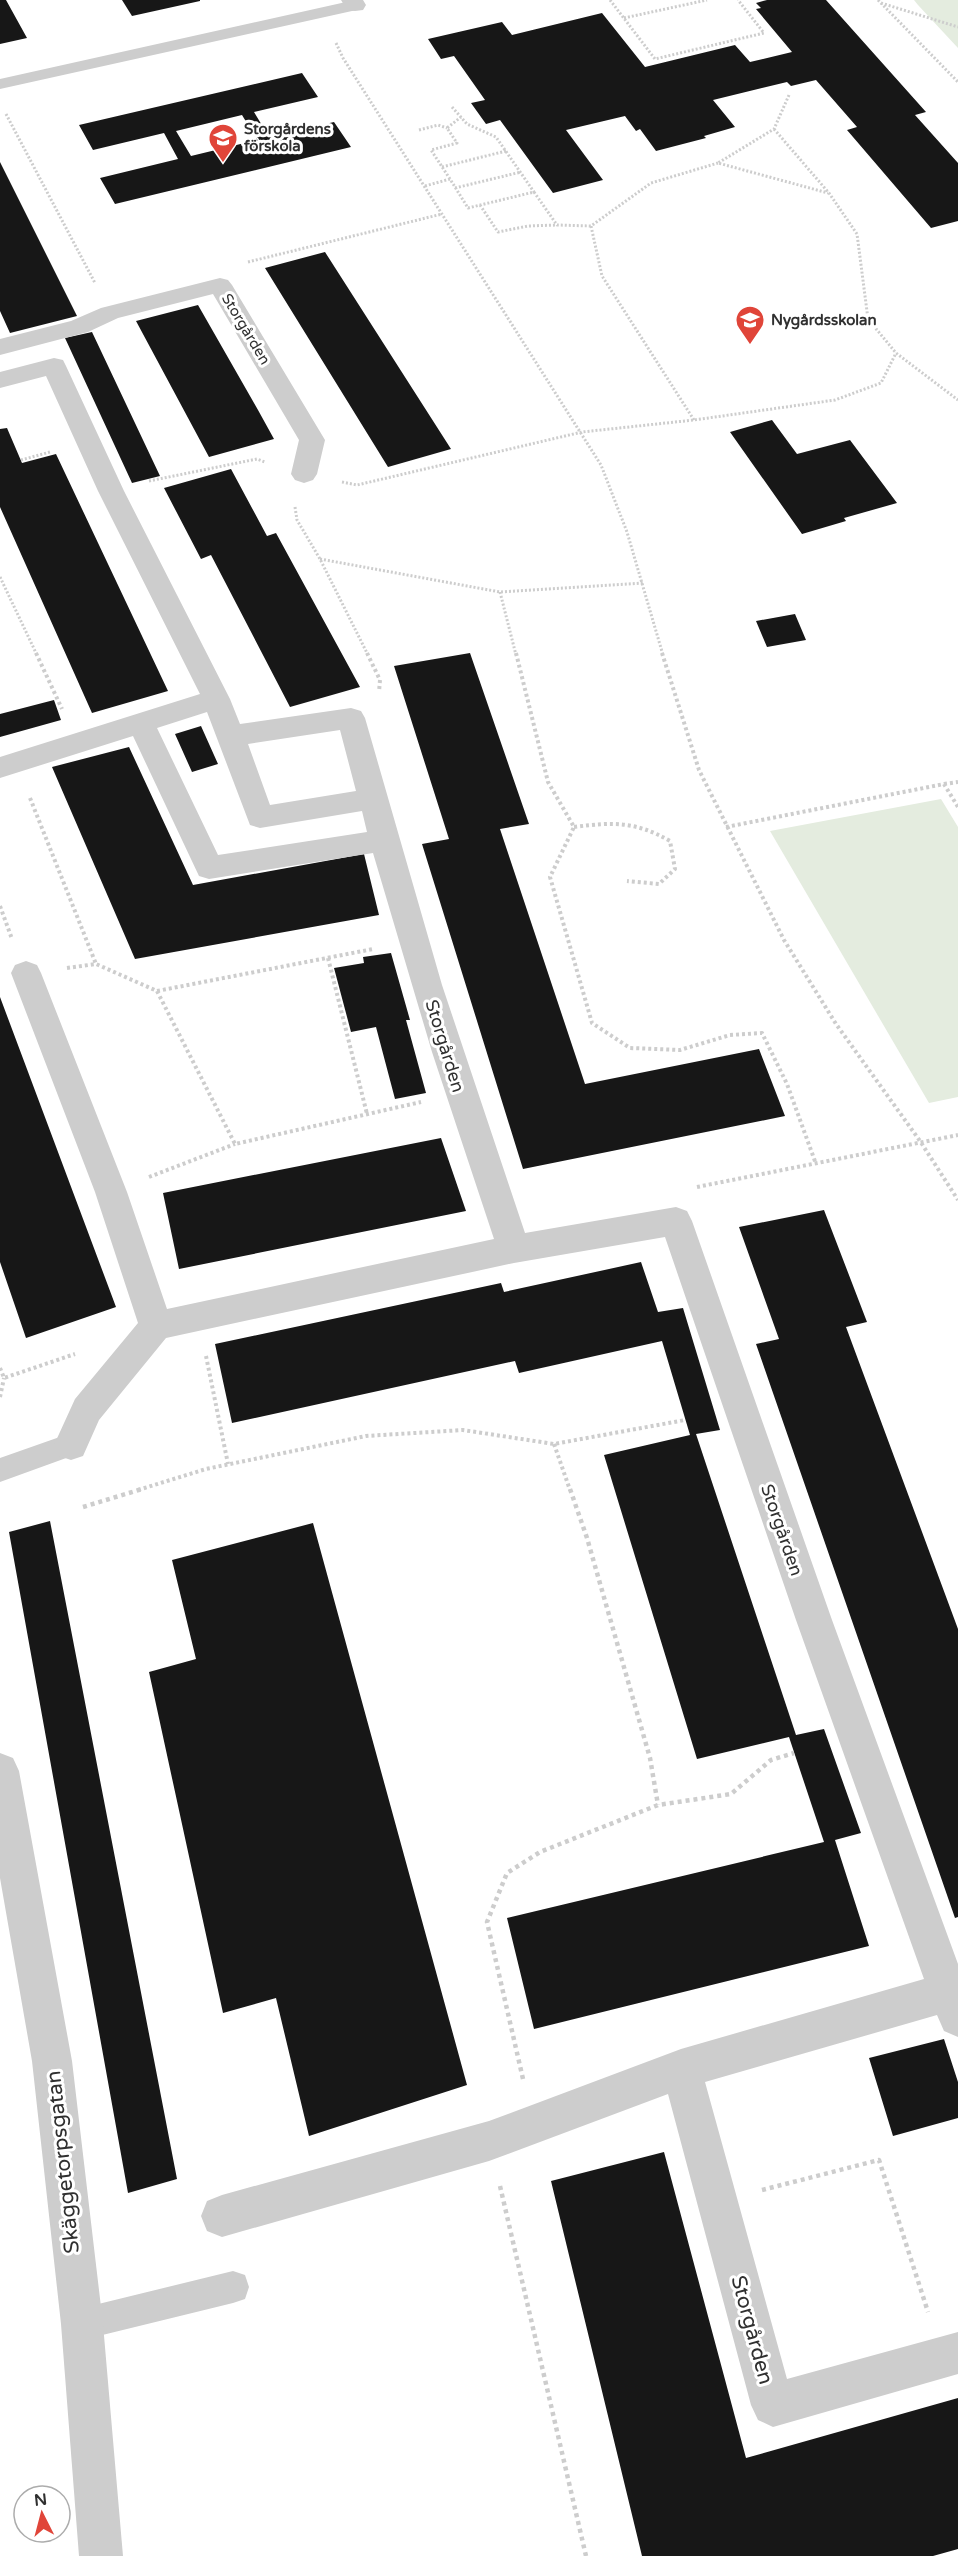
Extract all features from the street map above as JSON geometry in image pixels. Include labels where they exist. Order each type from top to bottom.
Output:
[{"type":"street","name":"Storgården","points":[[0,347],[79,327],[110,313],[220,285],[312,440],[304,474]]},
{"type":"street","points":[[41,337],[111,491],[216,699],[260,817],[372,799]]},
{"type":"street","points":[[0,380],[54,366]]},
{"type":"street","points":[[8,766],[216,699]]},
{"type":"street","name":"Storgården","points":[[351,718],[412,942],[460,1094],[514,1249]]},
{"type":"street","points":[[231,736],[351,718]]},
{"type":"street","points":[[141,723],[209,868],[383,840]]},
{"type":"street","points":[[21,960],[111,1192],[156,1326]]},
{"type":"street","name":"Storgården","points":[[222,2216],[489,2141],[681,2069],[953,2004],[850,1723],[676,1221]]},
{"type":"street","points":[[71,1445],[87,1410],[156,1326],[514,1249],[676,1221]]},
{"type":"street","name":"Skäggetorpsgatan","points":[[0,1770],[52,2061],[82,2324],[101,2556]]},
{"type":"street","name":"Storgården","points":[[681,2069],[773,2405],[951,2356]]},
{"type":"lane","points":[[0,84],[323,12],[354,2]]},
{"type":"lane","points":[[0,1470],[71,1445]]},
{"type":"lane","points":[[82,2324],[233,2287]]},
{"type":"path","points":[[610,0],[655,59],[764,33],[738,0]]},
{"type":"path","points":[[624,18],[707,0]]},
{"type":"path","points":[[879,1],[958,27]]},
{"type":"path","points":[[879,1],[958,82]]},
{"type":"path","points":[[323,12],[343,58],[601,465],[615,498],[643,584],[679,711],[699,771],[726,827],[784,940],[831,1015],[920,1141],[958,1200]]},
{"type":"path","points":[[480,205],[498,232],[528,226],[591,226],[651,183],[718,163],[774,129],[789,95]]},
{"type":"path","points":[[452,107],[467,124],[496,137],[557,225]]},
{"type":"path","points":[[6,113],[110,313]]},
{"type":"path","points":[[447,128],[461,117]]},
{"type":"path","points":[[419,130],[438,125],[447,128],[457,143],[431,150],[468,208],[534,192]]},
{"type":"path","points":[[774,129],[829,193],[857,234],[868,319],[896,353],[958,400]]},
{"type":"path","points":[[442,166],[506,151]]},
{"type":"path","points":[[718,163],[829,193]]},
{"type":"path","points":[[455,188],[521,172]]},
{"type":"path","points":[[424,186],[450,179]]},
{"type":"path","points":[[220,285],[250,260],[442,214]]},
{"type":"path","points":[[591,226],[602,276],[694,420]]},
{"type":"path","points":[[111,491],[180,473],[257,459],[304,474],[357,485],[582,432],[694,420],[835,400],[881,383],[896,353]]},
{"type":"path","points":[[304,474],[295,508],[297,520],[320,559],[380,680],[378,704],[351,718]]},
{"type":"path","points":[[320,559],[500,592],[643,584]]},
{"type":"path","points":[[0,577],[79,744]]},
{"type":"path","points":[[500,592],[548,782],[574,826]]},
{"type":"path","points":[[8,766],[96,964]]},
{"type":"path","points":[[726,827],[958,782]]},
{"type":"path","points":[[944,784],[958,807]]},
{"type":"path","points":[[574,826],[613,822],[648,827],[670,842],[675,869],[658,884],[627,881]]},
{"type":"path","points":[[574,826],[550,877],[592,1023],[630,1048],[680,1050],[730,1035],[762,1033],[787,1084],[816,1164]]},
{"type":"path","points":[[0,906],[21,960],[96,964],[157,991],[412,942]]},
{"type":"path","points":[[327,958],[367,1114]]},
{"type":"path","points":[[157,991],[235,1144]]},
{"type":"path","points":[[111,1192],[235,1144],[460,1094]]},
{"type":"path","points":[[676,1221],[665,1194],[958,1135]]},
{"type":"path","points":[[198,1316],[228,1464]]},
{"type":"path","points":[[0,1397],[4,1378]]},
{"type":"path","points":[[83,1506],[228,1464],[366,1436],[463,1430],[554,1444],[685,1420]]},
{"type":"path","points":[[554,1444],[587,1538],[650,1758],[658,1805]]},
{"type":"path","points":[[534,2126],[487,1922],[507,1873],[540,1852],[658,1805],[731,1794],[771,1760],[795,1753]]},
{"type":"path","points":[[489,2141],[586,2556]]},
{"type":"path","points":[[717,2201],[879,2160],[951,2356]]},
{"type":"shaded area","points":[[914,0],[958,0],[958,48],[918,5]]},
{"type":"shaded area","points":[[941,799],[958,827],[958,1097],[929,1103],[770,831]]},
{"type":"building","points":[[0,0],[6,0],[27,38],[0,44]]},
{"type":"building","points":[[122,0],[200,0],[200,1],[132,16]]},
{"type":"building","points":[[767,0],[826,0],[926,112],[915,115],[958,163],[958,221],[931,228],[847,130],[857,127],[816,80],[791,86],[787,82],[713,100],[735,127],[704,136],[706,138],[656,151],[640,129],[636,131],[625,116],[566,130],[603,180],[553,193],[500,120],[486,124],[471,103],[485,100],[454,56],[441,59],[428,39],[502,22],[512,35],[602,13],[645,67],[735,45],[750,62],[792,52],[756,9],[761,8],[756,3]]},
{"type":"building","points":[[302,73],[318,97],[254,112],[269,137],[334,122],[351,147],[115,204],[100,178],[178,159],[164,133],[93,150],[79,125]],"holes":[[[242,115],[257,140],[191,156],[176,131]]]},
{"type":"building","points":[[0,162],[77,316],[10,333],[0,311]]},
{"type":"building","points":[[325,252],[451,449],[388,467],[265,268]]},
{"type":"building","points":[[198,305],[274,439],[209,457],[136,321]]},
{"type":"building","points":[[92,332],[160,476],[132,483],[65,338]]},
{"type":"building","points":[[772,420],[797,454],[850,440],[897,503],[844,518],[846,521],[802,534],[730,432]]},
{"type":"building","points":[[7,428],[22,463],[56,454],[168,691],[92,713],[0,507],[0,429]]},
{"type":"building","points":[[231,469],[267,536],[276,533],[360,687],[290,707],[211,555],[201,559],[164,488]]},
{"type":"building","points":[[795,614],[806,640],[767,647],[756,621]]},
{"type":"building","points":[[470,653],[529,824],[500,829],[585,1084],[759,1049],[785,1116],[523,1169],[422,844],[449,839],[394,666]]},
{"type":"building","points":[[54,700],[61,720],[0,737],[0,714]]},
{"type":"building","points":[[201,726],[218,764],[192,772],[175,734]]},
{"type":"building","points":[[129,747],[193,885],[364,854],[379,915],[135,959],[52,767]]},
{"type":"building","points":[[391,953],[410,1020],[406,1020],[426,1093],[395,1099],[376,1027],[351,1032],[334,968],[364,963],[363,957]]},
{"type":"building","points":[[0,997],[116,1307],[26,1338],[0,1262]]},
{"type":"building","points":[[441,1138],[466,1211],[179,1269],[163,1193]]},
{"type":"building","points":[[824,1210],[867,1322],[846,1327],[958,1629],[958,1917],[955,1918],[756,1344],[779,1339],[739,1227]]},
{"type":"building","points":[[641,1262],[658,1312],[683,1308],[720,1430],[696,1434],[796,1735],[824,1729],[861,1833],[835,1840],[869,1946],[534,2029],[507,1918],[824,1842],[789,1737],[697,1759],[604,1455],[690,1435],[662,1341],[519,1373],[515,1361],[232,1423],[215,1344],[501,1283],[504,1292]]},
{"type":"building","points":[[50,1521],[177,2179],[128,2193],[9,1532]]},
{"type":"building","points":[[313,1523],[467,2085],[309,2136],[276,1998],[223,2013],[149,1672],[196,1659],[172,1560]]},
{"type":"building","points":[[944,2039],[958,2082],[958,2118],[893,2136],[869,2058]]},
{"type":"building","points":[[664,2152],[746,2458],[958,2398],[958,2549],[933,2556],[642,2556],[551,2181]]},
{"type":"place","name":"Storgårdens förskola","points":[[223,164]]},
{"type":"place","name":"Nygårdsskolan","points":[[750,346]]}]
